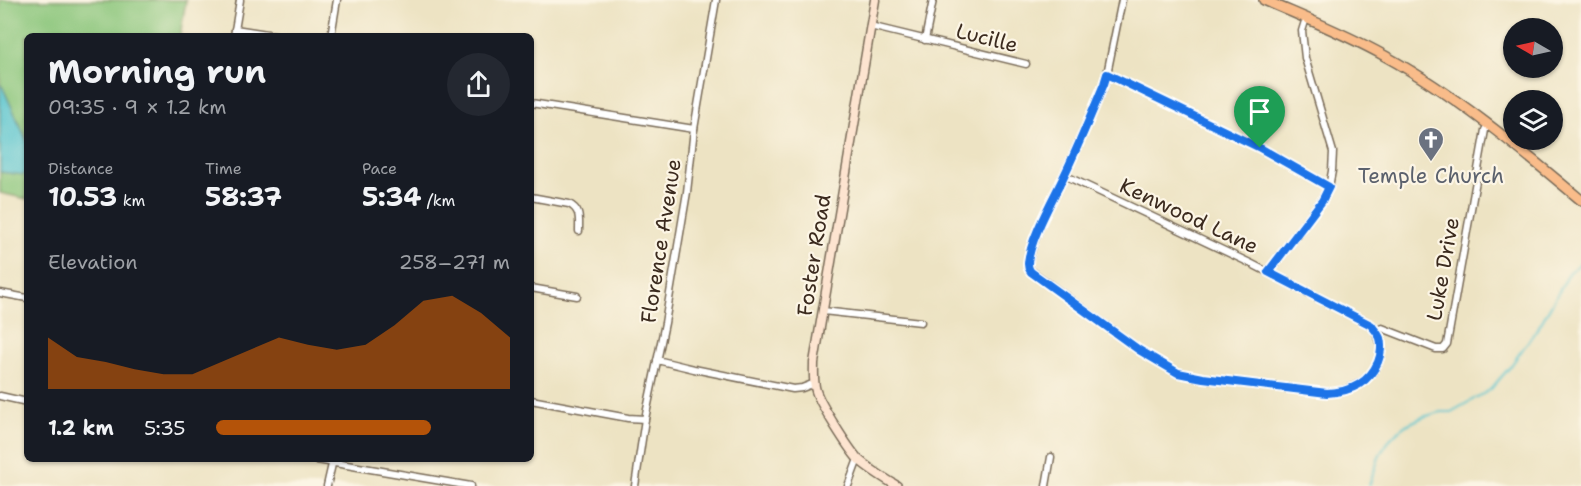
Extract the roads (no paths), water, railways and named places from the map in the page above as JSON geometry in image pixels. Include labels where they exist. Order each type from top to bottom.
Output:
[{"type":"main road","points":[[1264,0],[1332,29],[1386,56],[1488,125],[1581,199]]},
{"type":"street","points":[[234,32],[240,0]]},
{"type":"street","points":[[331,33],[336,0]]},
{"type":"street","name":"Florence Avenue","points":[[634,486],[687,192],[694,129],[716,0]]},
{"type":"street","name":"Foster Road","points":[[874,0],[814,363],[816,391],[840,434],[858,459],[897,486]]},
{"type":"street","points":[[925,40],[933,0]]},
{"type":"street","points":[[1122,0],[1104,84],[1041,223],[1028,263],[1029,268],[1035,275],[1139,350],[1178,373],[1203,378],[1294,390],[1340,392],[1353,388],[1372,373],[1380,359],[1381,350],[1380,339],[1376,331]]},
{"type":"street","points":[[1268,272],[1322,201],[1329,187],[1334,152],[1305,58],[1302,31],[1306,18]]},
{"type":"street","name":"Lucille","points":[[870,26],[1026,64]]},
{"type":"street","points":[[1107,74],[1260,148],[1329,187]]},
{"type":"street","points":[[534,103],[694,129]]},
{"type":"street","name":"Luke Drive","points":[[1376,331],[1382,328],[1436,349],[1443,349],[1447,344],[1485,130],[1488,125]]},
{"type":"street","name":"Kenwood Lane","points":[[1064,175],[1268,272],[1371,325],[1376,331]]},
{"type":"street","points":[[534,198],[575,207],[578,211],[579,231]]},
{"type":"street","points":[[534,289],[577,296]]},
{"type":"street","points":[[0,293],[24,297]]},
{"type":"street","points":[[823,311],[921,322]]},
{"type":"street","points":[[657,360],[793,389],[815,383]]},
{"type":"street","points":[[0,396],[24,401]]},
{"type":"street","points":[[534,401],[645,419]]},
{"type":"street","points":[[1046,486],[1051,457]]},
{"type":"street","points":[[848,486],[858,459]]},
{"type":"street","points":[[327,486],[332,462]]},
{"type":"street","points":[[338,462],[471,486]]},
{"type":"water","points":[[0,84],[24,134],[24,175],[0,172]]},
{"type":"waterway","points":[[1369,486],[1380,454],[1398,431],[1423,417],[1451,412],[1490,390],[1510,367],[1541,323],[1570,272],[1581,263]]},
{"type":"place","name":"Temple Church","points":[[1431,163]]}]
